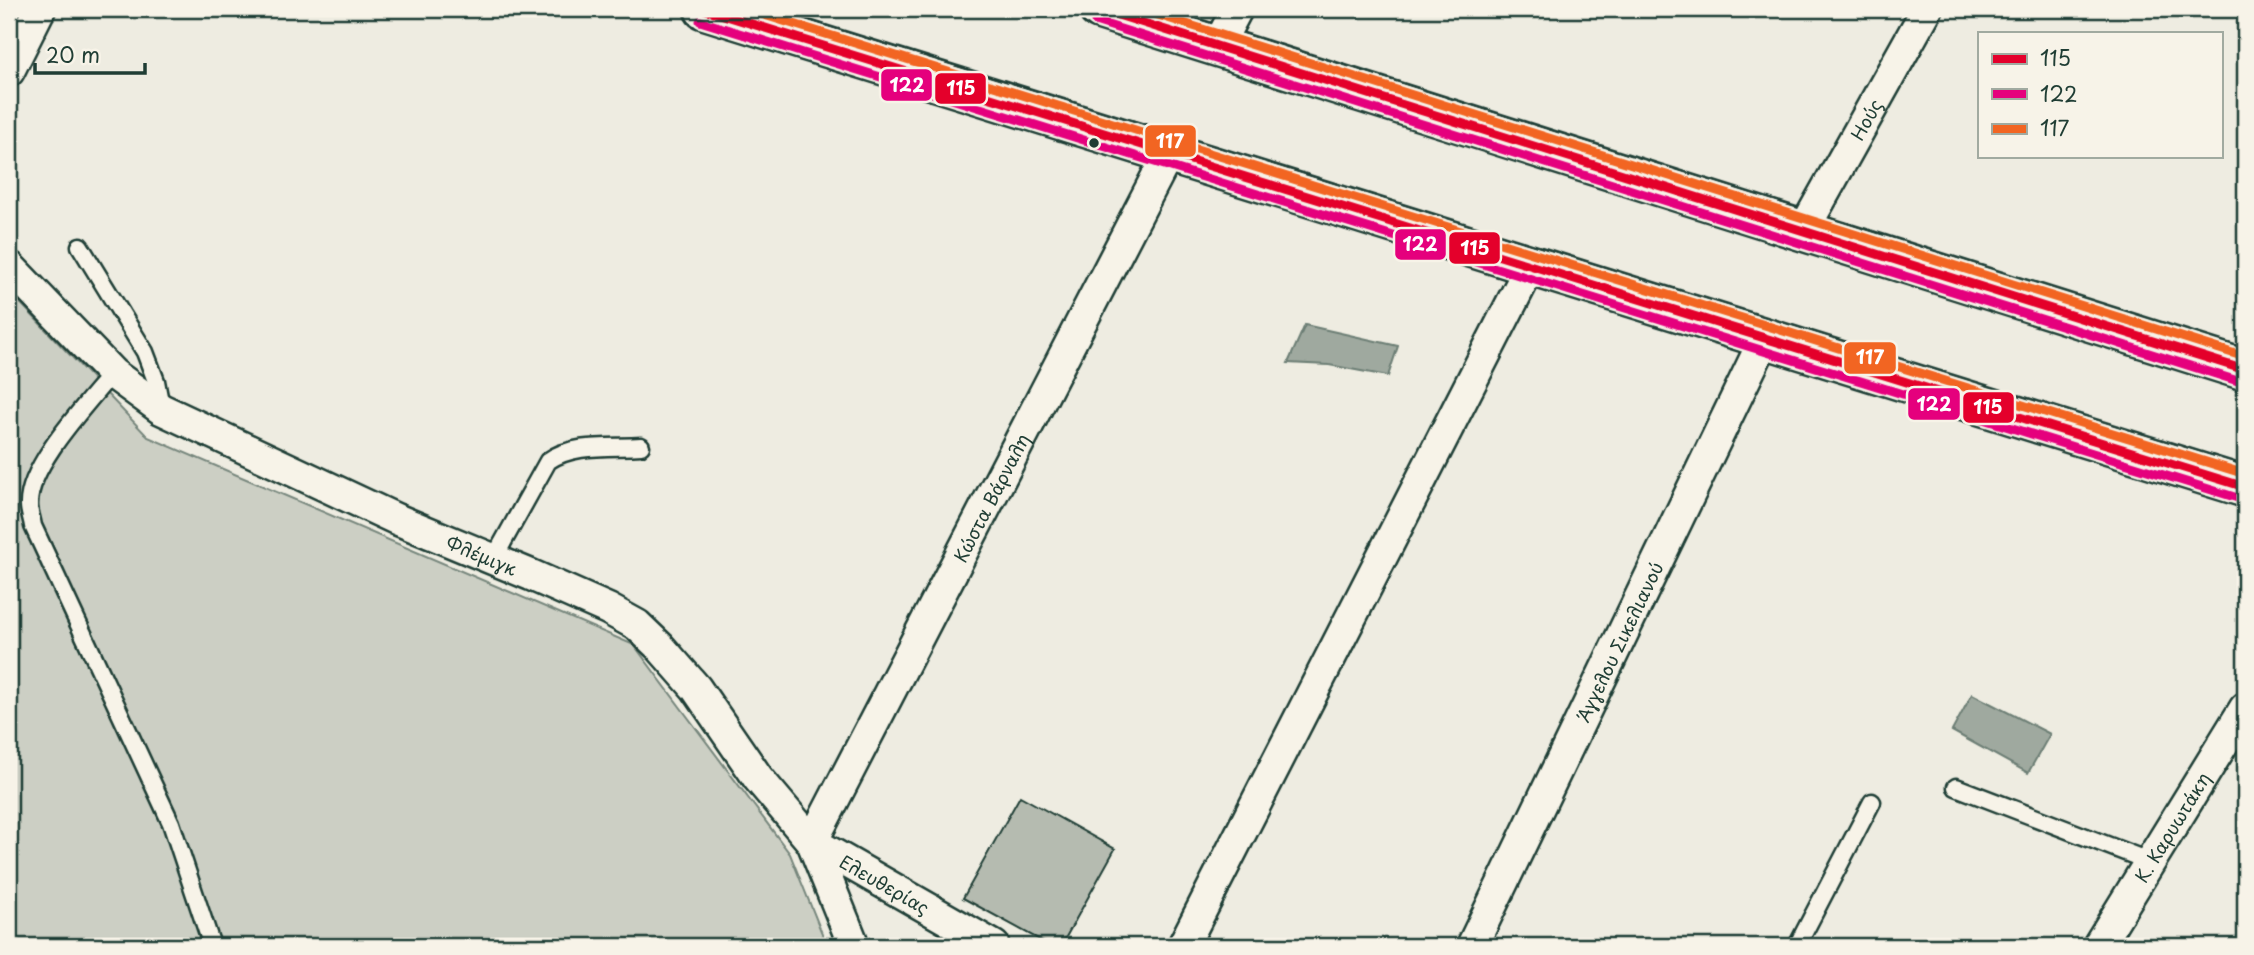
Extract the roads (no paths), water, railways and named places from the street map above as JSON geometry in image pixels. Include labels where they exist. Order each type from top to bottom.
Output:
[{"type":"highway","points":[[704,9],[2245,487]]},
{"type":"highway","points":[[1100,9],[2245,370]]},
{"type":"street","points":[[9,71],[40,9]]},
{"type":"street","points":[[1218,46],[1237,9]]},
{"type":"street","name":"Ηούς","points":[[1803,231],[1927,9]]},
{"type":"street","name":"Κώστα Βάρναλη","points":[[812,842],[1169,153]]},
{"type":"street","points":[[1183,946],[1531,265]]},
{"type":"street","name":"Φλέμιγκ","points":[[9,266],[112,373],[161,409],[203,431],[396,519],[608,609],[636,625],[660,647],[696,688],[758,778],[812,842],[854,946]]},
{"type":"street","name":"Άγγελου Σικελιανού","points":[[1472,946],[1765,338]]},
{"type":"street","name":"Κ. Καρυωτάκη","points":[[2098,946],[2245,708]]},
{"type":"street","name":"Ελευθερίας","points":[[812,842],[994,946]]},
{"type":"lane","points":[[80,246],[145,352],[156,381],[161,409]]},
{"type":"lane","points":[[112,373],[54,446],[35,477],[29,504],[33,526],[171,823],[212,946]]},
{"type":"lane","points":[[493,560],[548,461],[570,450],[641,446]]},
{"type":"lane","points":[[1956,787],[2151,862]]},
{"type":"lane","points":[[1797,946],[1872,802]]}]
